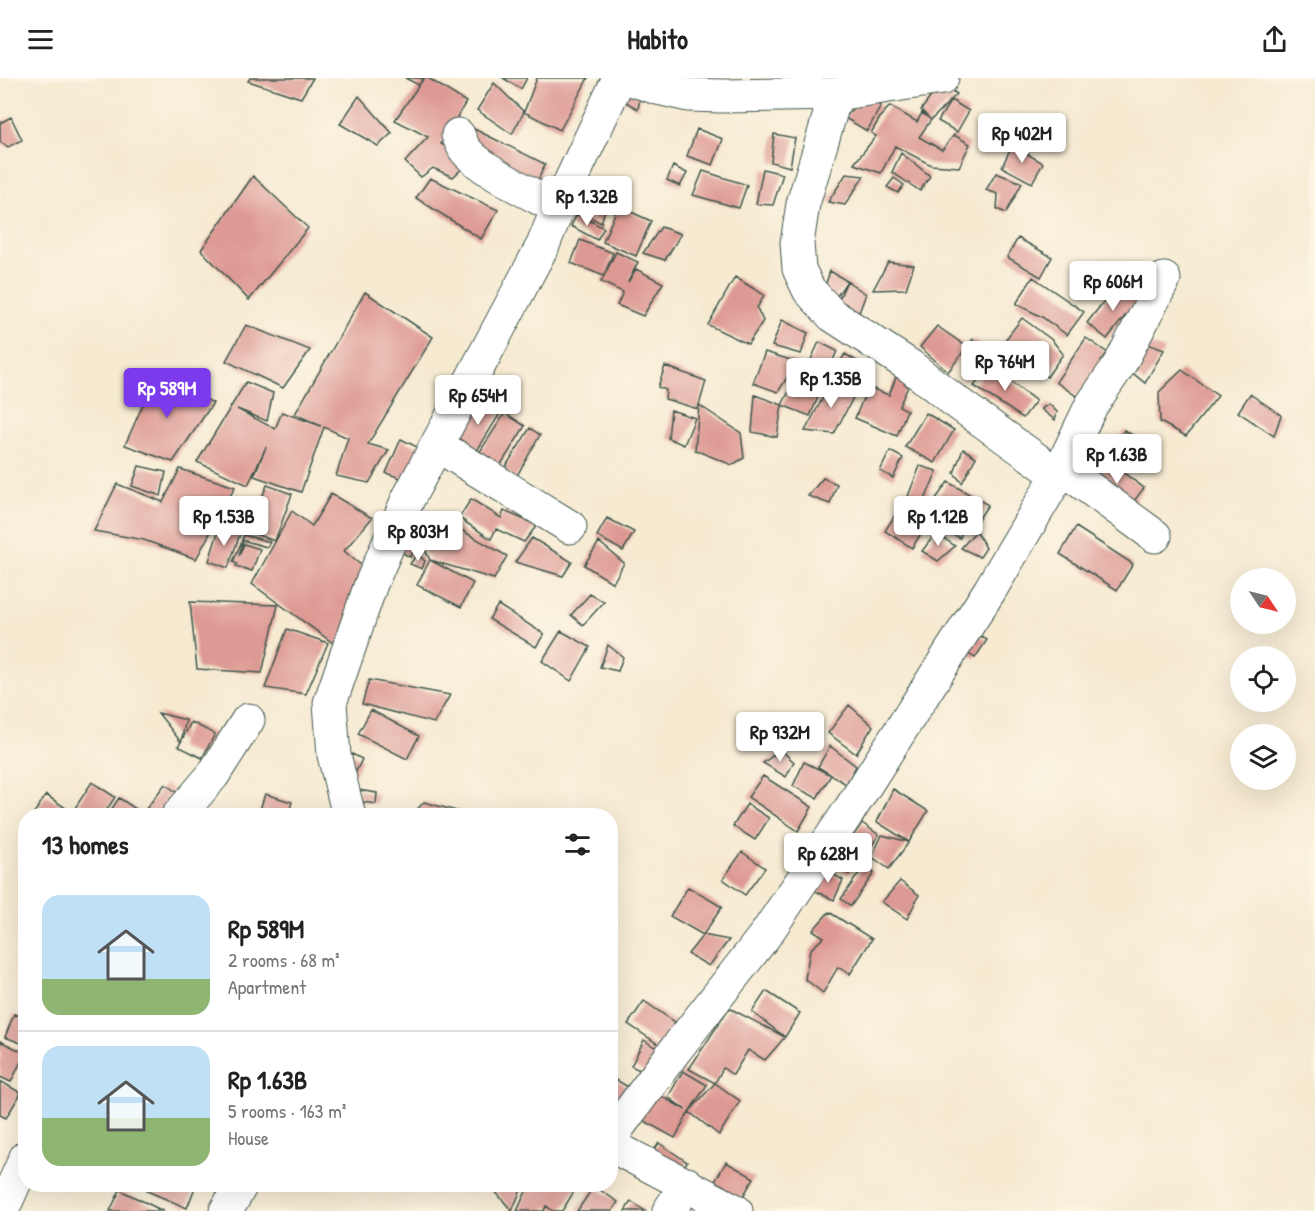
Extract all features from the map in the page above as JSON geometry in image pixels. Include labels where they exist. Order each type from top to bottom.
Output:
[{"type":"street","points":[[347,808],[334,755],[330,703],[370,584],[408,499],[543,245],[558,208],[620,78]]},
{"type":"street","points":[[628,78],[688,95],[721,96],[836,94],[942,78]]},
{"type":"street","points":[[836,94],[803,204],[797,243],[799,269],[809,290],[832,315],[910,366],[952,399],[1155,536]]},
{"type":"street","points":[[458,135],[472,157],[495,173],[558,208]]},
{"type":"street","points":[[618,1127],[766,934],[843,820],[990,590],[1060,472],[1091,406],[1121,362],[1164,279]]},
{"type":"street","points":[[436,446],[570,527]]},
{"type":"street","points":[[185,808],[213,775],[248,720]]},
{"type":"street","points":[[618,1149],[736,1211]]},
{"type":"street","points":[[2,1211],[18,1175]]},
{"type":"street","points":[[669,1211],[687,1184]]},
{"type":"street","points":[[226,1211],[237,1192]]},
{"type":"building","points":[[250,78],[313,78],[301,98],[248,81]]},
{"type":"building","points":[[405,78],[423,78],[419,85]]},
{"type":"building","points":[[424,78],[428,78],[466,102],[441,144],[471,160],[453,177],[433,168],[421,177],[405,162],[428,137],[395,120]]},
{"type":"building","points":[[503,78],[527,78],[521,89]]},
{"type":"building","points":[[537,78],[588,78],[560,130],[524,112]]},
{"type":"building","points":[[494,83],[524,112],[512,134],[477,110]]},
{"type":"building","points":[[945,87],[957,94],[931,120],[921,110],[936,90]]},
{"type":"building","points":[[624,90],[641,93],[638,109],[619,98]]},
{"type":"building","points":[[864,94],[881,106],[867,131],[845,118]]},
{"type":"building","points":[[359,96],[392,133],[378,146],[340,124]]},
{"type":"building","points":[[951,100],[969,111],[957,132],[938,121]]},
{"type":"building","points":[[890,106],[917,122],[922,113],[931,120],[919,137],[942,150],[954,135],[970,144],[959,167],[931,165],[895,146],[881,173],[854,164],[876,136],[871,133]]},
{"type":"building","points":[[11,117],[22,140],[8,147],[0,142],[0,123]]},
{"type":"building","points":[[462,123],[545,164],[527,206]]},
{"type":"building","points":[[697,129],[723,139],[713,165],[687,156]]},
{"type":"building","points":[[774,134],[795,138],[790,167],[771,162]]},
{"type":"building","points":[[1012,145],[1043,163],[1032,183],[1002,167]]},
{"type":"building","points":[[901,153],[930,176],[920,191],[892,172]]},
{"type":"building","points":[[673,166],[687,173],[680,186],[667,180]]},
{"type":"building","points":[[763,169],[783,174],[773,205],[756,204]]},
{"type":"building","points":[[703,171],[747,185],[739,208],[693,195]]},
{"type":"building","points":[[996,173],[1022,183],[1006,213],[997,209],[998,194],[986,190]]},
{"type":"building","points":[[846,174],[864,176],[845,205],[828,202]]},
{"type":"building","points":[[253,176],[308,228],[249,300],[201,250]]},
{"type":"building","points":[[430,178],[498,210],[481,239],[416,198]]},
{"type":"building","points":[[894,178],[904,185],[898,193],[887,187]]},
{"type":"building","points":[[584,191],[608,201],[601,223],[576,210]]},
{"type":"building","points":[[618,206],[651,221],[636,256],[603,242]]},
{"type":"building","points":[[577,214],[604,228],[597,240],[571,226]]},
{"type":"building","points":[[661,227],[681,234],[665,260],[643,253]]},
{"type":"building","points":[[1018,238],[1052,257],[1041,277],[1007,257]]},
{"type":"building","points":[[580,240],[613,253],[604,276],[571,263]]},
{"type":"building","points":[[616,252],[638,262],[628,282],[636,269],[663,283],[643,316],[617,305],[623,292],[601,282]]},
{"type":"building","points":[[888,262],[914,265],[906,289],[873,290]]},
{"type":"building","points":[[830,271],[847,281],[833,302],[823,292]]},
{"type":"building","points":[[735,277],[764,295],[757,308],[763,321],[748,344],[708,325]]},
{"type":"building","points":[[1033,277],[1084,312],[1067,335],[1042,317],[1016,304]]},
{"type":"building","points":[[847,281],[866,294],[857,318],[832,315]]},
{"type":"building","points":[[1115,287],[1140,297],[1107,339],[1087,323]]},
{"type":"building","points":[[365,292],[433,337],[368,444],[389,450],[369,483],[336,476],[348,438],[324,427],[301,492],[254,476],[266,447],[248,485],[197,462],[246,382],[273,393],[267,421],[237,409],[275,429],[282,412],[321,426],[295,414]]},
{"type":"building","points":[[1022,318],[1052,340],[1063,354],[1047,377],[1002,344]]},
{"type":"building","points":[[782,320],[808,333],[801,354],[772,346]]},
{"type":"building","points":[[246,325],[310,350],[283,388],[226,361]]},
{"type":"building","points":[[937,326],[967,347],[948,372],[920,347]]},
{"type":"building","points":[[1086,338],[1121,362],[1091,406],[1056,382]]},
{"type":"building","points":[[973,339],[991,353],[984,362],[967,347]]},
{"type":"building","points":[[1139,341],[1164,350],[1145,383],[1124,366]]},
{"type":"building","points":[[819,342],[837,351],[828,372],[809,364]]},
{"type":"building","points":[[765,352],[797,362],[778,392],[753,383]]},
{"type":"building","points":[[845,354],[862,364],[856,387],[833,373]]},
{"type":"building","points":[[665,366],[706,381],[698,409],[665,399],[666,390],[658,387]]},
{"type":"building","points":[[990,366],[1036,401],[1023,418],[974,386]]},
{"type":"building","points":[[1182,370],[1218,396],[1186,436],[1160,422],[1159,392]]},
{"type":"building","points":[[799,372],[824,383],[810,416],[782,405]]},
{"type":"building","points":[[157,373],[213,403],[173,462],[125,445]]},
{"type":"building","points":[[897,375],[908,387],[899,406],[907,410],[897,436],[855,418],[868,387],[889,395]]},
{"type":"building","points":[[833,379],[856,392],[834,434],[805,431]]},
{"type":"building","points":[[485,393],[492,397],[486,407],[499,415],[475,454],[455,442]]},
{"type":"building","points":[[1250,394],[1281,415],[1274,436],[1238,412]]},
{"type":"building","points":[[755,395],[782,405],[777,437],[752,432]]},
{"type":"building","points":[[1049,404],[1057,412],[1055,420],[1041,409]]},
{"type":"building","points":[[699,405],[741,433],[744,458],[732,465],[695,450]]},
{"type":"building","points":[[671,410],[695,418],[684,445],[668,438]]},
{"type":"building","points":[[505,413],[525,426],[500,466],[479,453]]},
{"type":"building","points":[[926,413],[954,430],[935,463],[905,447]]},
{"type":"building","points":[[530,428],[540,435],[515,479],[504,469]]},
{"type":"building","points":[[1124,430],[1153,448],[1139,472],[1110,455]]},
{"type":"building","points":[[401,439],[421,449],[406,480],[386,473]]},
{"type":"building","points":[[963,449],[976,457],[962,483],[954,473]]},
{"type":"building","points":[[890,451],[903,458],[893,478],[880,471]]},
{"type":"building","points":[[1106,460],[1144,488],[1127,510],[1089,482]]},
{"type":"building","points":[[139,466],[166,472],[161,496],[132,486]]},
{"type":"building","points":[[920,466],[937,471],[924,502],[908,496]]},
{"type":"building","points":[[180,469],[235,487],[196,559],[144,540],[94,531],[117,484],[163,502]]},
{"type":"building","points":[[823,478],[837,484],[830,504],[808,496]]},
{"type":"building","points":[[948,482],[988,505],[975,524],[966,520],[960,538],[922,518]]},
{"type":"building","points":[[267,485],[292,494],[275,541],[249,532]]},
{"type":"building","points":[[331,494],[372,518],[344,551],[374,576],[340,648],[252,584],[292,511],[312,526]]},
{"type":"building","points":[[471,499],[501,518],[504,511],[537,525],[524,542],[496,529],[491,539],[459,518]]},
{"type":"building","points":[[898,510],[925,527],[912,548],[885,531]]},
{"type":"building","points":[[420,512],[431,518],[410,557],[399,551]]},
{"type":"building","points":[[440,518],[507,556],[494,579],[430,560],[422,544]]},
{"type":"building","points":[[607,518],[634,532],[623,551],[597,536]]},
{"type":"building","points":[[220,526],[240,534],[228,568],[209,561]]},
{"type":"building","points":[[1076,527],[1133,564],[1117,590],[1060,554]]},
{"type":"building","points":[[976,531],[986,548],[980,557],[961,548]]},
{"type":"building","points":[[936,533],[955,546],[938,561],[922,551]]},
{"type":"building","points":[[244,535],[270,542],[267,547],[242,540]]},
{"type":"building","points":[[532,538],[572,562],[563,576],[515,562]]},
{"type":"building","points":[[242,541],[239,556],[244,544],[260,549],[252,571],[236,566],[237,564],[233,562]]},
{"type":"building","points":[[599,542],[624,563],[613,583],[584,565]]},
{"type":"building","points":[[417,554],[425,561],[422,569],[410,564]]},
{"type":"building","points":[[430,560],[473,583],[461,607],[417,585]]},
{"type":"building","points":[[590,594],[604,602],[583,625],[571,615]]},
{"type":"building","points":[[190,602],[278,605],[262,673],[197,669]]},
{"type":"building","points":[[498,605],[544,634],[536,647],[489,619]]},
{"type":"building","points":[[959,622],[987,640],[975,658],[948,640]]},
{"type":"building","points":[[287,629],[328,643],[306,694],[265,688]]},
{"type":"building","points":[[561,631],[590,647],[571,681],[542,661]]},
{"type":"building","points":[[608,645],[623,657],[618,671],[600,667]]},
{"type":"building","points":[[369,680],[450,695],[434,723],[362,704]]},
{"type":"building","points":[[849,705],[873,726],[856,754],[828,733]]},
{"type":"building","points":[[371,710],[419,736],[407,759],[358,734]]},
{"type":"building","points":[[158,713],[186,720],[181,742]]},
{"type":"building","points":[[191,722],[215,734],[202,758],[178,746]]},
{"type":"building","points":[[830,746],[856,766],[846,784],[818,767]]},
{"type":"building","points":[[781,750],[794,762],[786,777],[763,763]]},
{"type":"building","points":[[352,754],[362,759],[354,776],[343,771]]},
{"type":"building","points":[[804,762],[831,775],[817,798],[793,786]]},
{"type":"building","points":[[763,776],[812,807],[798,831],[748,797]]},
{"type":"building","points":[[92,782],[115,797],[108,808],[75,808]]},
{"type":"building","points":[[165,784],[182,796],[174,808],[147,808]]},
{"type":"building","points":[[893,789],[928,811],[909,842],[877,822]]},
{"type":"building","points":[[358,790],[377,793],[376,804],[356,801]]},
{"type":"building","points":[[265,794],[292,802],[290,808],[261,808]]},
{"type":"building","points":[[46,795],[66,808],[37,808]]},
{"type":"building","points":[[119,798],[134,808],[112,808]]},
{"type":"building","points":[[424,802],[446,808],[418,808]]},
{"type":"building","points":[[747,804],[769,818],[755,840],[733,826]]},
{"type":"building","points":[[862,823],[879,835],[866,854],[848,843]]},
{"type":"building","points":[[882,835],[909,842],[889,869],[872,857]]},
{"type":"building","points":[[839,848],[858,859],[849,874],[830,864]]},
{"type":"building","points":[[742,852],[765,868],[745,895],[723,879]]},
{"type":"building","points":[[864,866],[874,873],[851,906],[841,899]]},
{"type":"building","points":[[822,868],[843,880],[834,900],[813,890]]},
{"type":"building","points":[[900,881],[919,895],[907,919],[882,902]]},
{"type":"building","points":[[688,887],[722,907],[703,935],[670,916]]},
{"type":"building","points":[[829,912],[872,939],[850,974],[838,967],[823,993],[805,979],[810,950],[824,937],[813,930]]},
{"type":"building","points":[[703,935],[729,940],[709,966],[688,954]]},
{"type":"building","points":[[766,991],[800,1013],[785,1037],[752,1012]]},
{"type":"building","points":[[644,1001],[682,1027],[667,1050],[628,1024]]},
{"type":"building","points":[[729,1008],[785,1037],[765,1060],[748,1050],[733,1075],[723,1068],[715,1083],[689,1069]]},
{"type":"building","points":[[14,1014],[18,1016],[18,1042],[5,1037]]},
{"type":"building","points":[[644,1040],[662,1052],[646,1073],[631,1066]]},
{"type":"building","points":[[0,1041],[18,1050],[18,1068],[11,1082],[0,1077]]},
{"type":"building","points":[[683,1071],[707,1085],[675,1138],[639,1118],[618,1125],[618,1081],[649,1100],[654,1092],[686,1110],[668,1097]]},
{"type":"building","points":[[0,1081],[18,1091],[18,1098],[6,1118],[0,1115]]},
{"type":"building","points":[[715,1083],[740,1101],[719,1135],[689,1112]]},
{"type":"building","points":[[659,1143],[687,1162],[669,1187],[641,1169]]},
{"type":"building","points":[[726,1162],[754,1178],[734,1211],[698,1211]]},
{"type":"building","points":[[119,1192],[124,1192],[163,1211],[110,1211]]},
{"type":"building","points":[[149,1192],[193,1192],[187,1208]]},
{"type":"building","points":[[496,1192],[520,1192],[512,1211]]},
{"type":"building","points":[[526,1192],[574,1192],[562,1211],[553,1211],[546,1206],[544,1211],[517,1211]]},
{"type":"building","points":[[590,1192],[603,1192],[618,1202],[612,1211],[577,1211]]},
{"type":"building","points":[[631,1201],[645,1211],[625,1211]]}]
